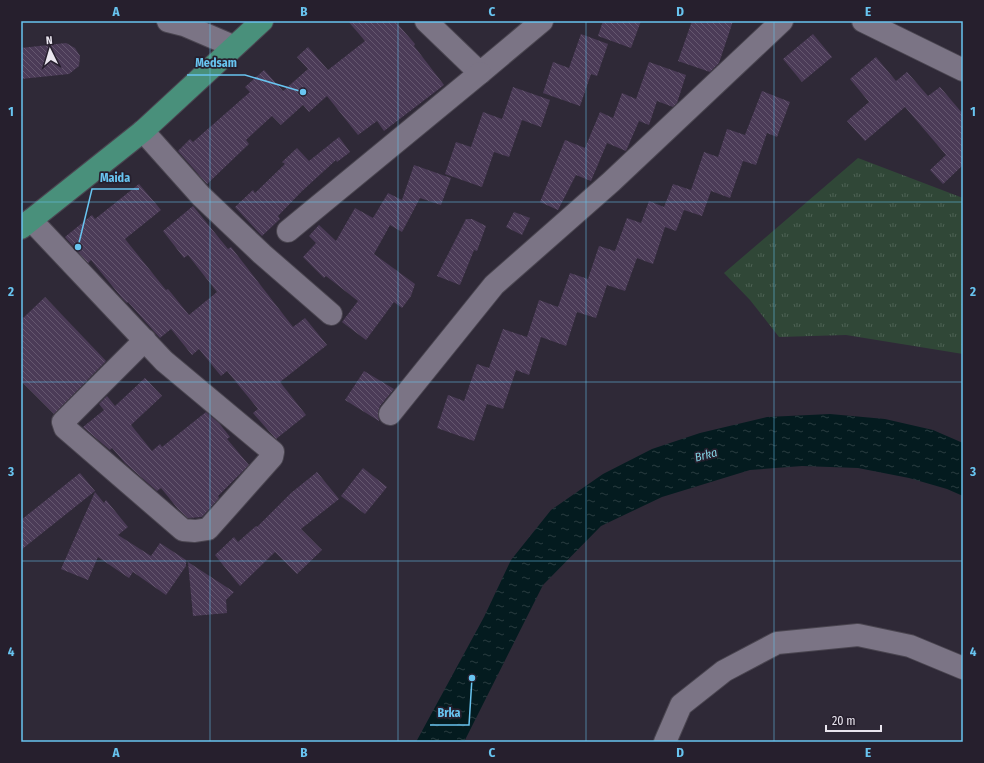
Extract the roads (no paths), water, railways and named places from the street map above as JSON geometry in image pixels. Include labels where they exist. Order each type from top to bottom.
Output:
[{"type":"main road","points":[[26,224],[143,131],[233,46],[262,21]]},
{"type":"street","points":[[168,21],[184,25],[233,46]]},
{"type":"street","points":[[426,21],[480,74]]},
{"type":"street","points":[[288,231],[480,74],[542,21]]},
{"type":"street","points":[[390,414],[494,285],[611,182],[782,21]]},
{"type":"street","points":[[863,21],[959,62]]},
{"type":"street","points":[[143,131],[207,201],[262,254],[331,314]]},
{"type":"street","points":[[26,224],[145,340],[185,380],[273,452],[272,457],[208,530],[183,530],[65,428],[63,422],[145,340]]},
{"type":"street","points":[[665,742],[681,706],[724,671],[777,643],[858,635],[910,646],[963,668]]},
{"type":"water","points":[[830,414],[885,419],[933,430],[963,443],[963,496],[947,489],[909,478],[858,468],[802,466],[750,470],[662,497],[601,526],[543,585],[464,742],[416,742],[484,617],[511,560],[551,510],[603,474],[652,449],[700,433],[767,417]]},
{"type":"place","name":"Medsam","points":[[303,92]]},
{"type":"place","name":"Maida","points":[[78,247]]},
{"type":"place","name":"Brka","points":[[472,678]]}]
